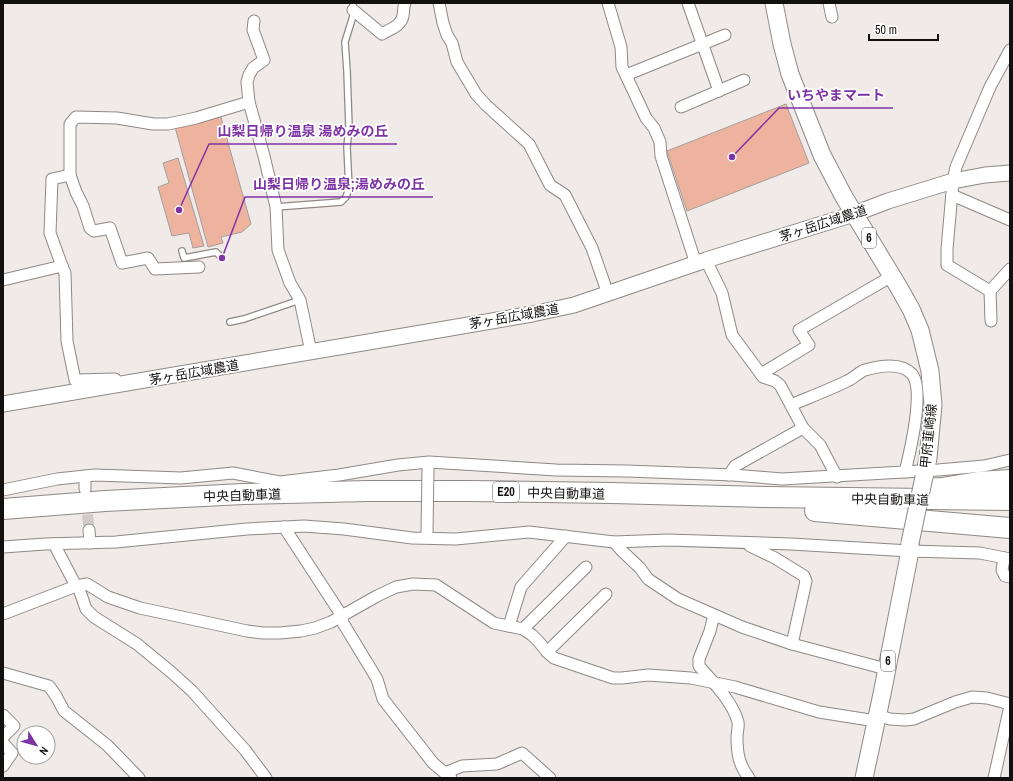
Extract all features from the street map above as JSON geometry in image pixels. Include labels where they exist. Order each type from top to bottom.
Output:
[{"type":"highway","points":[[766,497],[942,488],[978,482],[1010,480]]},
{"type":"highway","name":"中央自動車道","points":[[3,509],[104,501],[243,494],[368,491],[612,493],[766,497],[1010,500]]},
{"type":"highway","name":"中央自動車道","points":[[3,522],[242,508],[369,505],[498,505],[815,512],[1010,514]]},
{"type":"highway","points":[[815,512],[1010,528]]},
{"type":"main road","name":"甲府韮崎線","points":[[774,3],[782,44],[790,74],[822,155],[854,214],[892,276],[910,309],[920,330],[930,371],[924,387],[933,405],[928,458],[864,778]]},
{"type":"street","points":[[353,6],[382,34],[400,24],[405,3]]},
{"type":"street","points":[[439,3],[443,23],[447,35],[452,43],[457,62],[476,94],[529,144],[550,185],[566,195],[592,248],[608,294]]},
{"type":"street","points":[[608,3],[621,48],[622,67],[646,118],[654,128],[660,142],[661,156],[701,262],[722,293],[732,335],[763,377],[775,381],[780,385],[803,428],[820,446],[837,477]]},
{"type":"street","points":[[688,3],[719,92]]},
{"type":"street","points":[[828,3],[832,17]]},
{"type":"street","points":[[254,21],[253,30],[264,60],[253,68],[249,75],[247,82],[249,102],[276,207],[278,250],[290,283],[300,300],[311,352]]},
{"type":"street","points":[[626,75],[725,35]]},
{"type":"street","points":[[990,292],[947,265],[952,188],[956,167],[990,87],[1010,50]]},
{"type":"street","points":[[681,107],[744,80]]},
{"type":"street","points":[[199,266],[155,269],[148,258],[122,263],[110,228],[94,231],[90,228],[83,206],[70,175],[70,124],[76,117],[117,118],[153,124],[168,124],[196,118],[249,102]]},
{"type":"street","name":"茅ヶ岳広域農道","points":[[3,404],[532,314],[574,305],[701,262],[854,214],[888,201],[952,188],[986,175],[1010,173]]},
{"type":"street","points":[[70,175],[52,179],[50,233],[65,274],[67,341],[74,380],[118,379],[120,384]]},
{"type":"street","points":[[952,188],[1010,220]]},
{"type":"street","points":[[3,280],[62,266]]},
{"type":"street","points":[[991,321],[990,292],[1010,269]]},
{"type":"street","points":[[761,374],[809,345],[799,330],[892,276]]},
{"type":"street","points":[[791,405],[849,380],[863,370],[893,366],[903,368],[911,373],[916,381],[924,387],[917,393],[912,438],[905,472]]},
{"type":"street","points":[[729,475],[735,466],[803,428]]},
{"type":"street","points":[[3,490],[57,479],[95,475],[181,478],[232,473],[280,482],[339,475],[398,465],[627,471],[729,475],[782,479],[905,472],[924,474],[984,466],[1010,460]]},
{"type":"street","points":[[427,535],[429,466]]},
{"type":"street","points":[[85,476],[85,489]]},
{"type":"street","points":[[3,547],[116,542],[247,529],[311,526],[412,538],[427,535],[456,539],[529,532],[614,542],[668,540],[910,547],[980,553],[1007,559],[1002,570],[1005,576],[1010,577]]},
{"type":"street","points":[[284,527],[342,616],[343,623],[377,679],[383,699],[433,763],[448,776],[462,766],[497,764],[522,753],[550,778]]},
{"type":"street","points":[[89,530],[90,543]]},
{"type":"street","points":[[508,626],[521,587],[566,536]]},
{"type":"street","points":[[614,542],[640,568],[648,579],[678,599],[742,628],[792,644],[886,669]]},
{"type":"street","points":[[750,543],[750,546],[775,558],[804,576],[806,581],[792,644]]},
{"type":"street","points":[[54,544],[77,586],[86,608],[94,617],[137,644],[192,691],[245,750],[266,778]]},
{"type":"street","points":[[523,629],[586,566]]},
{"type":"street","points":[[3,614],[77,586],[87,584],[108,597],[140,608],[247,631],[280,633],[315,628],[331,622],[396,587],[413,584],[436,585],[494,623],[523,629],[532,635],[546,652],[554,658],[613,678],[648,675],[691,678],[735,687],[819,712],[905,720],[914,719],[955,702],[972,697],[987,698],[1010,705],[994,778]]},
{"type":"street","points":[[546,652],[606,594]]},
{"type":"street","points":[[714,615],[710,631],[699,659],[699,666],[736,714],[738,724],[737,742],[739,760],[742,768],[749,778]]},
{"type":"street","points":[[3,673],[49,686],[64,711],[107,745],[139,778]]},
{"type":"street","points":[[3,715],[14,726],[3,737]]},
{"type":"street","points":[[3,743],[12,753],[3,766]]},
{"type":"lane","points":[[276,207],[341,202],[346,197],[348,188],[348,127],[345,42],[353,16],[353,6]]},
{"type":"lane","points":[[182,250],[184,258],[216,252],[222,258]]},
{"type":"lane","points":[[230,322],[244,319],[300,300]]},
{"type":"building","points":[[786,104],[809,163],[687,211],[667,151]]},
{"type":"building","points":[[220,114],[251,224],[242,232],[221,237],[223,243],[208,247],[175,127]]},
{"type":"building","points":[[178,158],[204,246],[193,248],[189,233],[172,236],[158,187],[169,183],[163,163]]},
{"type":"tunnel","points":[[86,498],[89,530]]},
{"type":"place","name":"いちやまマート","points":[[732,157]]},
{"type":"place","name":"山梨日帰り温泉 湯めみの丘","points":[[179,210]]},
{"type":"place","name":"山梨日帰り温泉;湯めみの丘","points":[[222,258]]}]
